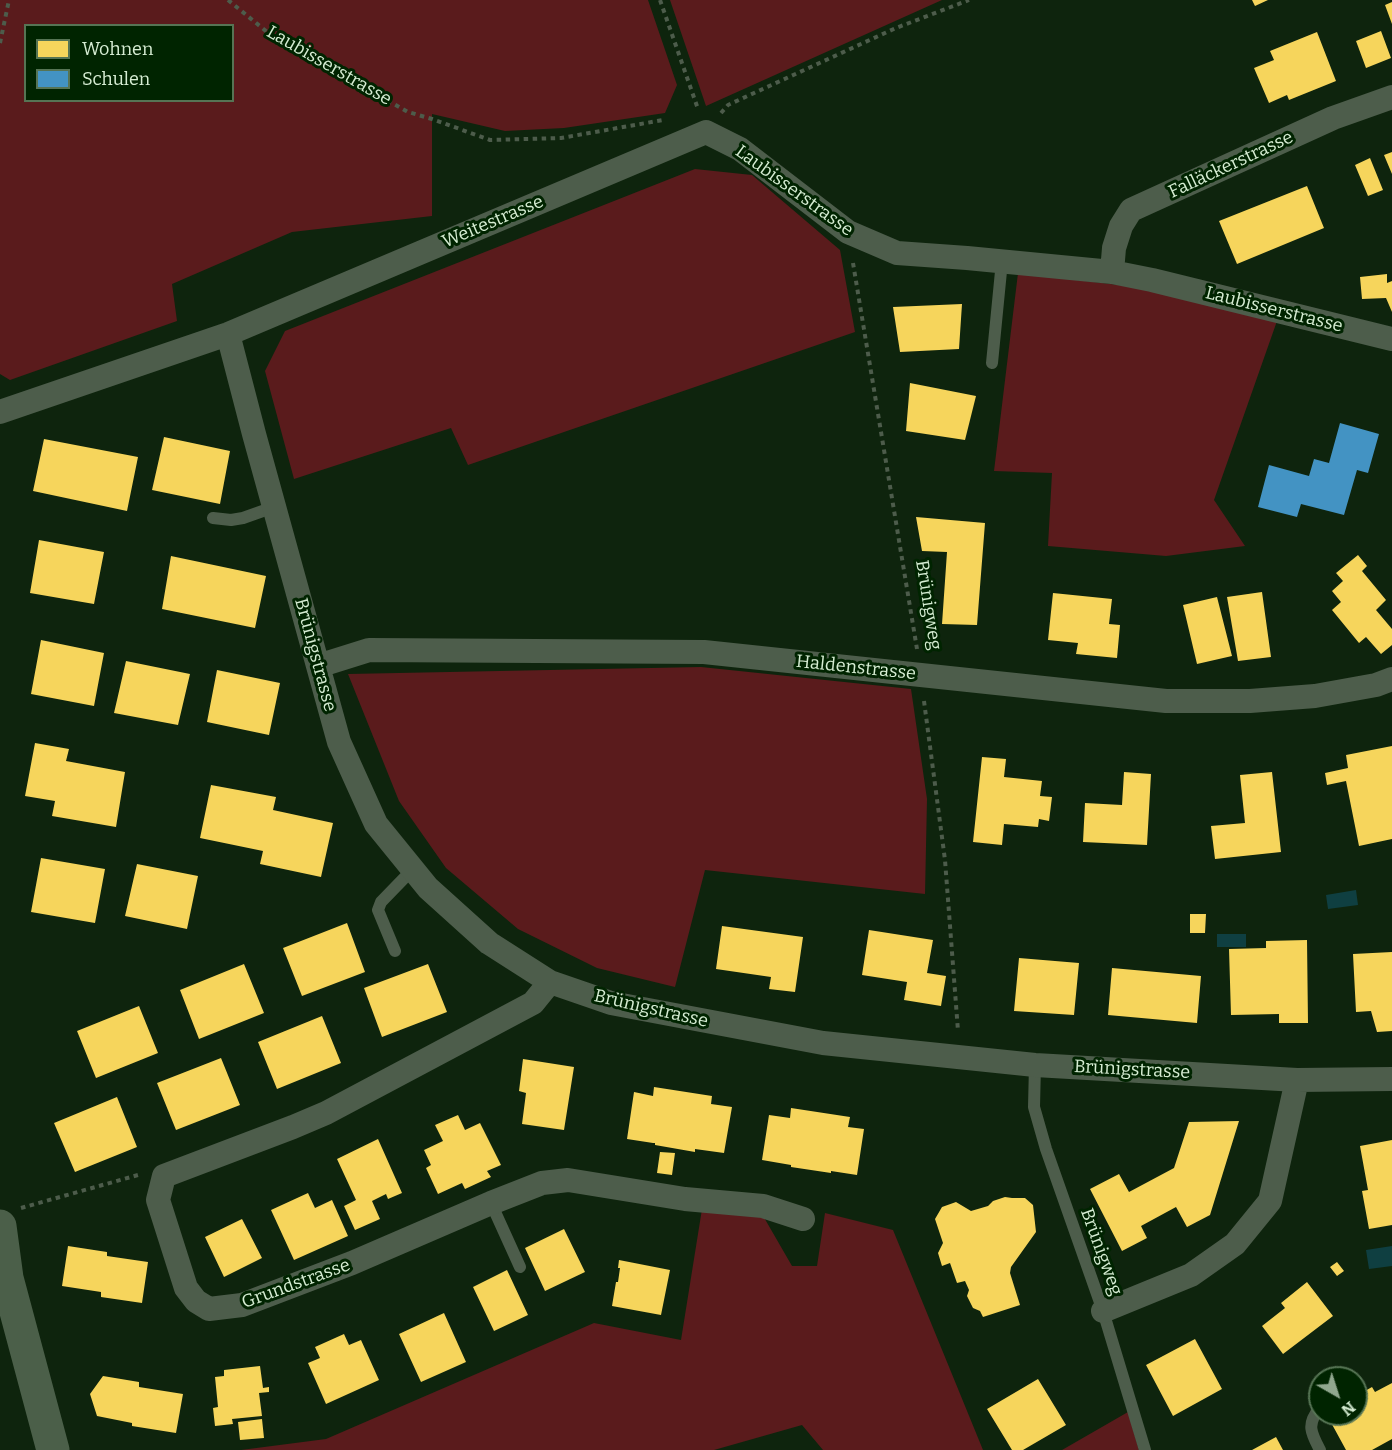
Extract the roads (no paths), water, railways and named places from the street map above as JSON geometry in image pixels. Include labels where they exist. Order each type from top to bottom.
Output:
[{"type":"street","name":"Falläckerstrasse","points":[[1112,272],[1114,248],[1121,226],[1131,210],[1333,118],[1392,97]]},
{"type":"street","name":"Laubisserstrasse","points":[[706,132],[740,149],[848,232],[897,253],[1112,272],[1392,339]]},
{"type":"street","name":"Weitestrasse","points":[[0,411],[228,334],[706,132]]},
{"type":"street","name":"Brünigstrasse","points":[[228,334],[339,742],[376,824],[428,888],[489,943],[550,982],[611,1003],[823,1043],[1035,1065],[1297,1080],[1392,1079]]},
{"type":"street","name":"Haldenstrasse","points":[[318,666],[369,650],[704,652],[1166,702],[1250,701],[1315,696],[1376,685],[1392,679]]},
{"type":"street","name":"Grundstrasse","points":[[550,982],[533,1003],[360,1096],[293,1127],[164,1176],[158,1200],[186,1288],[196,1301],[209,1309],[242,1305],[341,1268],[542,1183],[568,1180],[685,1199],[763,1206],[803,1219]]},
{"type":"street","points":[[1103,1311],[1191,1275],[1235,1244],[1270,1201],[1297,1080]]},
{"type":"street","points":[[5,1217],[4,1279],[53,1450]]},
{"type":"lane","points":[[992,363],[1002,261]]},
{"type":"lane","points":[[213,518],[231,520],[243,518],[274,507]]},
{"type":"lane","points":[[395,951],[378,910],[381,902],[413,869]]},
{"type":"lane","name":"Brünigweg","points":[[1035,1065],[1034,1107],[1046,1149],[1103,1311],[1145,1450]]},
{"type":"lane","points":[[491,1203],[520,1267]]},
{"type":"lane","points":[[1311,1426],[1312,1434],[1320,1450]]},
{"type":"water","points":[[1356,890],[1358,905],[1328,909],[1326,895]]},
{"type":"water","points":[[1217,934],[1246,934],[1246,947],[1217,947]]},
{"type":"water","points":[[1392,1246],[1392,1266],[1369,1269],[1366,1250]]}]
